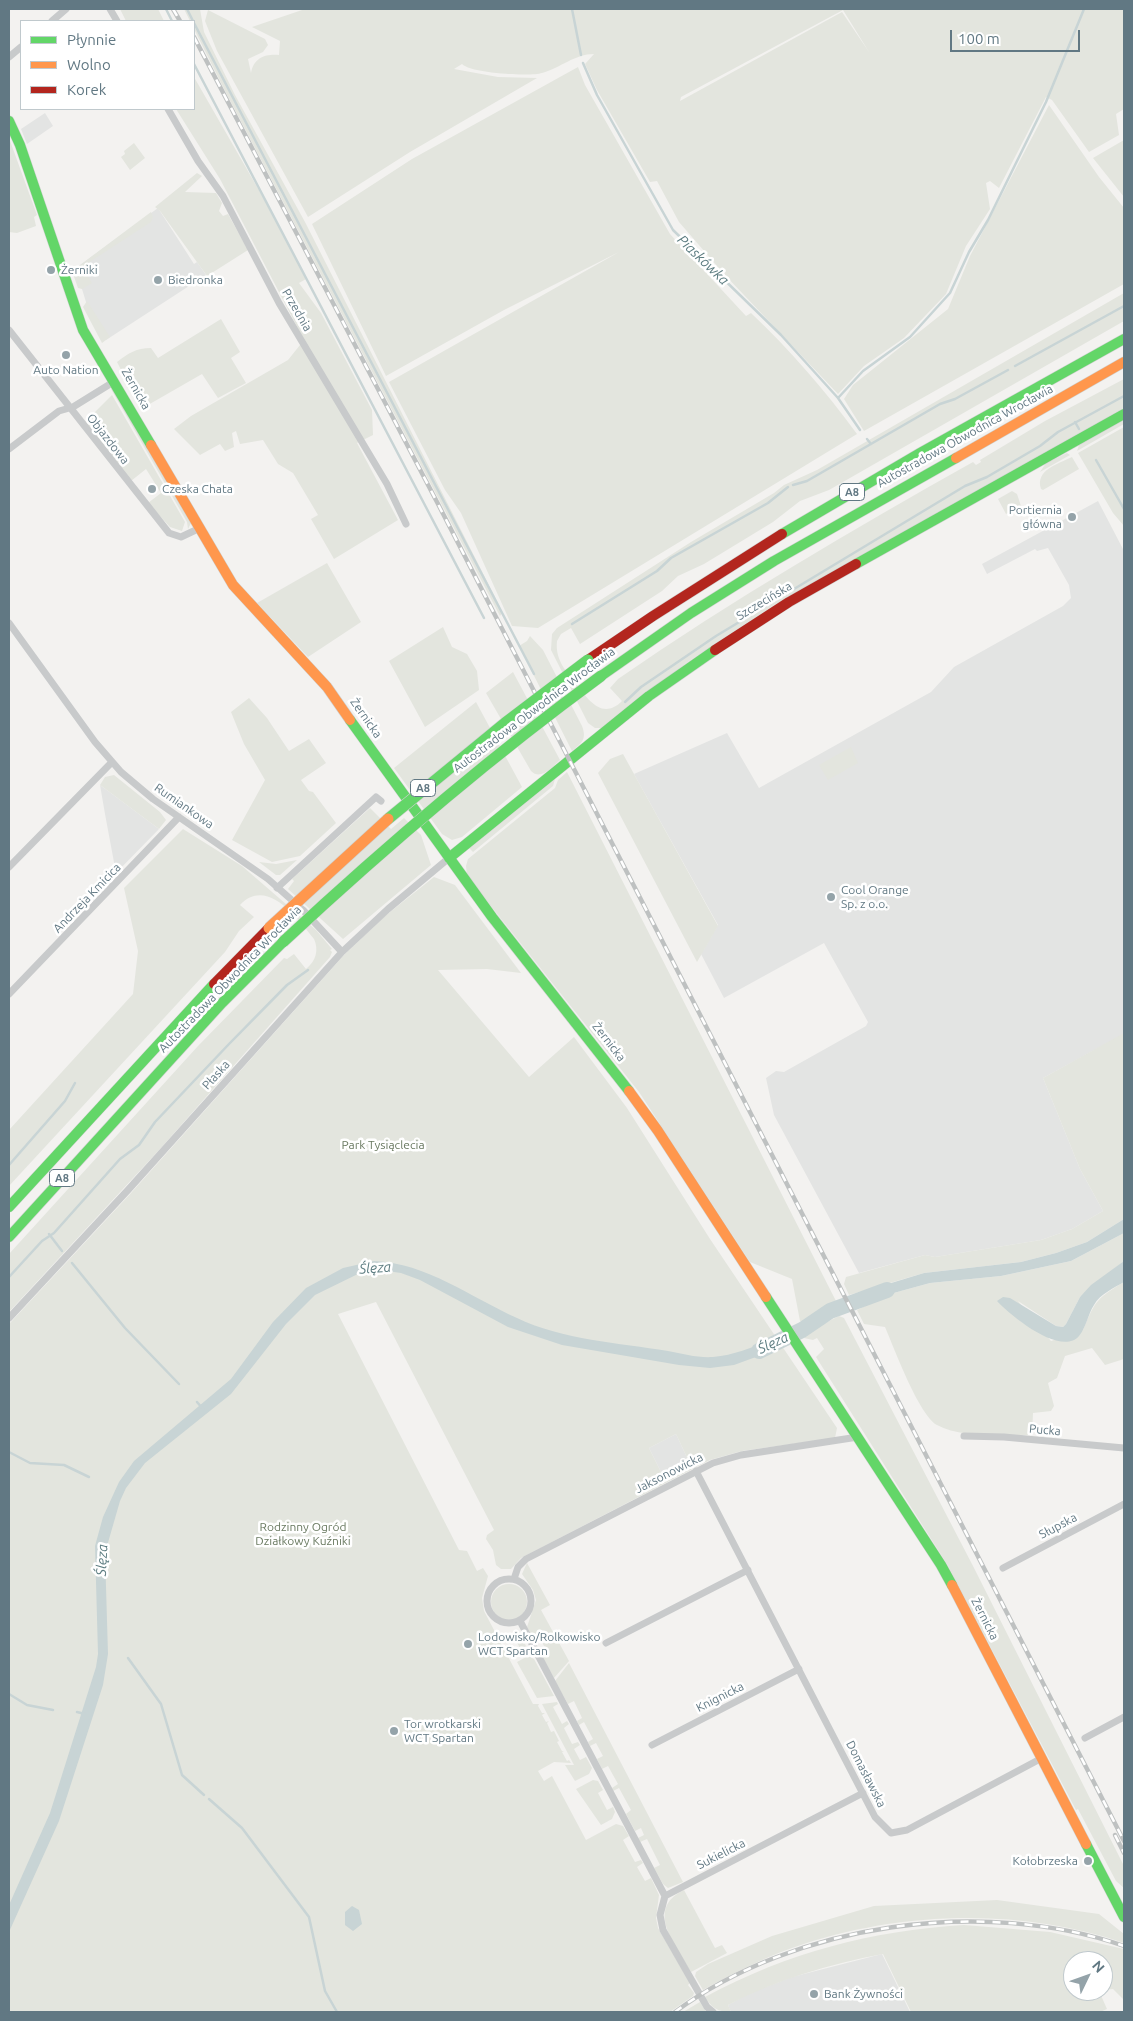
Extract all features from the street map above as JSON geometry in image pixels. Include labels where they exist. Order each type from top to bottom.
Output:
[{"type":"main road","name":"Żernicka","points":[[9,120],[25,159],[74,309],[83,330],[115,381],[233,585],[327,687],[492,917],[634,1098],[768,1298],[941,1565],[1124,1916]]},
{"type":"main road","name":"Autostradowa Obwodnica Wrocławia","points":[[9,1207],[186,1012],[269,928],[370,833],[491,732],[673,600],[775,537],[1124,339]]},
{"type":"main road","name":"Autostradowa Obwodnica Wrocławia","points":[[9,1237],[215,1010],[283,942],[428,809],[506,746],[600,676],[691,613],[774,561],[1124,362]]},
{"type":"main road","name":"Szczecińska","points":[[449,858],[649,696],[736,635],[789,602],[1124,414]]},
{"type":"street","points":[[53,20],[66,9]]},
{"type":"street","points":[[110,9],[116,20]]},
{"type":"street","points":[[9,57],[20,48]]},
{"type":"street","name":"Przednia","points":[[169,110],[198,161],[223,196],[279,303],[386,484],[406,524]]},
{"type":"street","name":"Objazdowa","points":[[9,330],[169,533],[181,537],[200,528]]},
{"type":"street","points":[[9,449],[59,411],[69,408],[115,381]]},
{"type":"street","name":"Rumiankowa","points":[[10,629],[112,762],[141,789],[244,860],[303,910],[342,952]]},
{"type":"street","points":[[9,867],[112,762]]},
{"type":"street","points":[[277,888],[378,799]]},
{"type":"street","name":"Andrzeja Kmicica","points":[[9,994],[179,817]]},
{"type":"street","name":"Płaska","points":[[9,1318],[128,1190],[342,952],[376,920],[449,858]]},
{"type":"street","name":"Pucka","points":[[964,1436],[1004,1437],[1124,1449]]},
{"type":"street","name":"Jaksonowicka","points":[[514,1579],[518,1567],[526,1559],[713,1463],[741,1455],[858,1437]]},
{"type":"street","name":"Domasławska","points":[[696,1471],[863,1793],[883,1827],[890,1833],[898,1833],[1042,1758]]},
{"type":"street","name":"Słupska","points":[[1003,1568],[1124,1504]]},
{"type":"street","points":[[606,1643],[748,1570]]},
{"type":"street","points":[[514,1579],[527,1588],[530,1595],[530,1610],[520,1621],[513,1624],[500,1622],[494,1618],[487,1607],[487,1593],[495,1583],[514,1579]]},
{"type":"street","points":[[520,1621],[665,1896],[660,1915],[663,1930],[688,1975],[712,2012]]},
{"type":"street","name":"Knignicka","points":[[652,1745],[799,1669]]},
{"type":"street","points":[[1085,1738],[1124,1717]]},
{"type":"street","name":"Sukielicka","points":[[665,1896],[863,1793]]},
{"type":"shaded area","points":[[45,113],[53,126],[27,144],[21,129]]},
{"type":"shaded area","points":[[158,208],[194,264],[197,262],[206,275],[106,340],[72,271]]},
{"type":"shaded area","points":[[1098,501],[1124,551],[1124,1034],[1043,1078],[1080,1169],[1103,1211],[1072,1229],[1041,1240],[935,1257],[925,1255],[859,1273],[774,1115],[766,1078],[776,1071],[784,1072],[866,1026],[868,1022],[824,943],[724,998],[701,954],[718,925],[634,774],[727,733],[759,788],[931,692],[954,667],[1063,606],[1071,598],[1069,585],[1048,548],[1037,551],[1035,549],[987,574],[982,564]]},
{"type":"shaded area","points":[[100,785],[159,829],[116,873],[105,814]]},
{"type":"shaded area","points":[[676,1434],[690,1464],[663,1476],[649,1448]]},
{"type":"shaded area","points":[[882,1954],[910,2012],[731,2012],[728,2005],[750,1993],[792,1977]]},
{"type":"green space","points":[[120,9],[158,9],[164,20],[126,20]]},
{"type":"green space","points":[[184,9],[200,9],[204,32],[235,95],[305,222],[498,603],[502,613],[500,616],[224,89],[195,31],[195,20],[190,20]]},
{"type":"green space","points":[[305,9],[1124,9],[1124,109],[1116,114],[1119,135],[1089,152],[1052,100],[1046,97],[999,188],[990,181],[986,183],[990,209],[966,246],[946,294],[904,338],[864,366],[838,394],[724,274],[679,222],[657,181],[650,182],[597,90],[585,64],[594,54],[580,56],[549,71],[535,74],[488,72],[476,70],[462,64],[454,69],[498,77],[537,78],[410,152],[308,217],[217,51],[205,21],[208,10],[265,39],[268,45],[263,52],[248,59],[251,73],[255,63],[261,58],[279,55],[280,41],[252,27]],"holes":[[[843,10],[869,52],[842,12],[680,101],[681,97]]]},
{"type":"green space","points":[[578,67],[585,85],[670,234],[746,316],[751,313],[793,356],[820,386],[857,434],[538,628],[512,626],[461,513],[445,490],[389,382],[619,252],[504,310],[386,376],[312,224],[412,159]]},
{"type":"green space","points":[[195,79],[280,227],[306,279],[299,283],[321,313],[372,410],[373,435],[357,443],[398,520],[334,559],[311,519],[318,515],[293,473],[278,464],[263,440],[240,444],[236,431],[232,433],[234,447],[225,451],[220,444],[200,455],[174,429],[191,416],[288,360],[304,340],[220,179],[177,110],[195,110]]},
{"type":"green space","points":[[1049,105],[1099,177],[1124,208],[1124,284],[864,431],[844,399],[853,385],[948,309],[970,256]]},
{"type":"green space","points":[[9,138],[37,215],[34,217],[36,226],[17,233],[9,232]]},
{"type":"green space","points":[[1124,140],[1124,197],[1093,158]]},
{"type":"green space","points":[[134,143],[145,158],[130,170],[121,157],[125,154],[124,151]]},
{"type":"green space","points":[[197,173],[202,176],[185,192],[216,193],[222,203],[219,211],[223,216],[228,214],[248,250],[207,276],[160,211],[155,207]]},
{"type":"green space","points":[[151,212],[153,217],[151,222],[88,263],[90,267],[84,271],[92,283],[82,289],[78,288],[72,271]]},
{"type":"green space","points":[[1124,293],[1124,321],[829,490],[800,501],[773,522],[704,564],[678,576],[662,591],[580,644],[571,628],[561,634],[557,641],[557,648],[562,665],[586,697],[597,706],[609,709],[622,701],[610,688],[618,679],[705,621],[883,513],[973,462],[976,465],[981,462],[980,460],[1045,421],[1124,379],[1124,408],[774,605],[689,661],[602,728],[595,728],[588,723],[551,650],[552,634],[557,628],[784,485],[817,470]]},
{"type":"green space","points":[[87,301],[110,337],[102,343],[83,307]]},
{"type":"green space","points":[[221,319],[240,352],[231,358],[246,383],[218,398],[202,374],[141,409],[117,362],[133,352],[146,348],[151,348],[158,358]]},
{"type":"green space","points":[[111,389],[114,390],[191,523],[188,529],[187,522]]},
{"type":"green space","points":[[112,395],[185,522],[182,531],[170,527],[148,503],[161,493],[146,469],[131,481],[85,422]]},
{"type":"green space","points":[[1124,419],[1124,424],[1077,451],[1079,445]]},
{"type":"green space","points":[[1124,427],[1124,526],[1113,513],[1078,453]]},
{"type":"green space","points":[[1067,453],[1070,455],[1040,472],[1046,463]]},
{"type":"green space","points":[[1072,457],[1079,469],[1043,490],[1041,489],[1040,482],[1044,472]]},
{"type":"green space","points":[[1012,491],[1017,494],[1021,506],[1006,514],[998,499]]},
{"type":"green space","points":[[327,563],[361,622],[308,657],[257,603]]},
{"type":"green space","points":[[443,627],[452,647],[467,654],[477,671],[479,690],[425,727],[389,661]]},
{"type":"green space","points":[[530,636],[543,650],[582,726],[584,738],[572,751],[519,646],[527,641]]},
{"type":"green space","points":[[513,672],[560,760],[542,774],[535,774],[531,771],[486,693]]},
{"type":"green space","points":[[249,698],[267,718],[289,751],[309,739],[326,763],[301,780],[309,791],[313,792],[336,823],[300,856],[272,862],[232,840],[265,780],[244,744],[231,712]]},
{"type":"green space","points":[[476,702],[522,787],[462,837],[452,840],[442,834],[394,768]]},
{"type":"green space","points":[[851,747],[858,763],[828,780],[819,765]]},
{"type":"green space","points":[[623,754],[718,926],[697,962],[598,773],[610,759]]},
{"type":"green space","points":[[567,772],[837,1303],[802,1322],[800,1321],[792,1279],[750,1262],[639,1092],[467,876],[466,866],[468,859],[555,788],[558,780]]},
{"type":"green space","points":[[114,775],[160,812],[166,820],[159,829],[100,785],[105,777]]},
{"type":"green space","points":[[555,779],[553,786],[473,852],[469,848]]},
{"type":"green space","points":[[370,808],[391,829],[404,818],[421,835],[431,865],[343,939],[288,889],[294,881],[292,879]]},
{"type":"green space","points":[[183,829],[242,866],[316,930],[332,949],[330,950],[332,952],[330,957],[160,1149],[9,1312],[9,1254],[198,1046],[284,958],[287,959],[294,954],[306,969],[316,955],[314,939],[291,912],[271,898],[261,895],[250,897],[240,905],[254,917],[239,931],[225,952],[9,1186],[9,1130],[133,994],[138,951],[124,888]]},
{"type":"green space","points":[[297,860],[280,875],[276,875],[259,862],[276,864]]},
{"type":"green space","name":"Park Tysiąclecia","points":[[434,877],[455,885],[521,973],[487,969],[438,970],[529,1077],[574,1037],[627,1108],[710,1239],[837,1428],[835,1438],[742,1451],[710,1460],[521,1558],[511,1569],[501,1569],[496,1565],[493,1550],[486,1539],[487,1535],[494,1530],[376,1302],[338,1314],[459,1550],[467,1551],[477,1571],[483,1568],[488,1576],[482,1598],[484,1611],[533,1704],[539,1704],[538,1706],[542,1713],[545,1713],[542,1715],[546,1722],[549,1721],[547,1723],[551,1732],[554,1731],[559,1741],[557,1742],[562,1751],[564,1751],[562,1752],[567,1761],[569,1760],[571,1763],[554,1762],[538,1771],[544,1781],[552,1776],[586,1840],[616,1824],[623,1826],[629,1836],[623,1840],[635,1862],[641,1860],[643,1863],[637,1867],[645,1881],[651,1878],[659,1895],[656,1918],[658,1928],[690,1983],[688,1985],[694,1993],[693,1996],[670,2012],[9,2012],[9,1324],[131,1193],[344,955],[385,916]],"holes":[[[676,1434],[690,1464],[663,1476],[649,1448]]]},
{"type":"green space","points":[[1124,1033],[1124,1219],[1087,1242],[1056,1253],[1021,1262],[924,1273],[849,1295],[844,1284],[846,1277],[925,1255],[935,1257],[1041,1240],[1072,1229],[1103,1211],[1080,1169],[1043,1078]]},
{"type":"green space","points":[[1124,1233],[1124,1261],[1080,1297],[1063,1327],[1056,1326],[1018,1301],[1051,1341],[1083,1330],[1098,1301],[1124,1282],[1124,1359],[1105,1365],[1092,1348],[1065,1356],[1057,1378],[1048,1383],[1054,1406],[1051,1411],[1033,1413],[1032,1435],[996,1436],[970,1434],[937,1425],[930,1419],[915,1395],[885,1327],[864,1324],[857,1310],[890,1294],[930,1283],[1001,1276],[1071,1261]]},
{"type":"green space","points":[[839,1316],[844,1318],[973,1566],[1124,1866],[1124,1888],[1116,1881],[1078,1809],[1076,1810],[947,1564],[816,1357],[824,1349],[817,1338],[813,1340],[804,1338],[811,1330]]},
{"type":"green space","points":[[527,1563],[550,1605],[541,1610],[569,1661],[554,1678],[541,1655],[547,1652],[541,1640],[535,1642],[527,1627],[536,1600],[533,1590],[522,1574]]},
{"type":"green space","points":[[509,1584],[516,1585],[522,1589],[526,1595],[526,1609],[522,1615],[516,1619],[509,1620],[502,1619],[496,1615],[492,1609],[491,1602],[492,1595],[496,1589],[502,1585]]},
{"type":"green space","points":[[519,1632],[526,1646],[513,1655],[512,1653],[520,1648],[514,1637],[515,1633]]},
{"type":"green space","points":[[528,1656],[534,1659],[554,1696],[537,1698],[517,1662]]},
{"type":"green space","points":[[569,1663],[683,1882],[668,1888],[663,1884],[654,1868],[660,1865],[647,1839],[640,1842],[638,1838],[644,1835],[641,1828],[635,1831],[626,1814],[631,1810],[619,1788],[613,1791],[612,1788],[618,1784],[608,1766],[602,1769],[597,1759],[603,1756],[596,1743],[590,1746],[588,1742],[593,1739],[584,1722],[579,1725],[577,1721],[582,1718],[574,1701],[568,1704],[555,1681]]},
{"type":"green space","points":[[557,1702],[558,1704],[553,1707],[562,1724],[567,1721],[569,1724],[564,1728],[572,1744],[578,1742],[580,1745],[574,1749],[580,1760],[586,1757],[592,1768],[589,1774],[575,1781],[565,1765],[574,1765],[542,1704]]},
{"type":"green space","points":[[593,1780],[598,1781],[603,1790],[598,1793],[607,1810],[613,1807],[615,1812],[612,1819],[601,1825],[576,1789]]},
{"type":"green space","points":[[684,1890],[715,1948],[722,1945],[727,1953],[691,1972],[672,1940],[665,1917],[666,1907],[672,1898]]},
{"type":"green space","points":[[997,1900],[1099,1914],[1124,1934],[1124,1943],[1084,1931],[1043,1923],[1001,1919],[958,1918],[915,1921],[873,1927],[832,1936],[792,1948],[747,1967],[703,1990],[695,1976],[696,1972],[708,1964],[772,1936],[874,1906]]},
{"type":"green space","points":[[964,1925],[1050,1932],[1124,1949],[1124,2000],[1113,1989],[1113,1951],[1063,1951],[1063,2001],[1103,2001],[1107,2009],[1100,2012],[911,2012],[883,1954],[823,1968],[765,1988],[728,2005],[731,2012],[715,2008],[705,1997],[736,1981],[768,1968],[831,1946],[896,1932]]},
{"type":"green space","points":[[700,2002],[706,2012],[683,2012]]},
{"type":"water","points":[[1124,1219],[1124,1233],[1071,1261],[1001,1276],[930,1283],[890,1294],[870,1304],[865,1291],[924,1273],[1021,1262],[1056,1253],[1087,1242]]},
{"type":"water","points":[[374,1261],[393,1263],[430,1274],[517,1318],[553,1331],[591,1340],[702,1357],[735,1353],[772,1338],[777,1339],[783,1347],[734,1365],[710,1368],[679,1365],[562,1345],[508,1327],[420,1280],[401,1273],[387,1271],[362,1272],[315,1295],[286,1324],[231,1394],[145,1463],[126,1488],[120,1501],[105,1553],[108,1654],[103,1685],[59,1821],[9,1932],[9,1905],[50,1813],[96,1667],[98,1654],[95,1546],[103,1517],[119,1482],[134,1461],[231,1379],[273,1322],[306,1288],[343,1268]]},
{"type":"water","points":[[1124,1261],[1124,1282],[1097,1301],[1081,1333],[1071,1341],[1061,1342],[1036,1332],[1013,1316],[997,1301],[1003,1297],[1010,1298],[1056,1326],[1063,1327],[1080,1297],[1091,1285]]},
{"type":"water","points":[[352,1906],[359,1910],[362,1924],[353,1931],[345,1925],[345,1912]]},
{"type":"waterway","points":[[166,9],[172,20]]},
{"type":"waterway","points":[[187,9],[192,20]]},
{"type":"waterway","name":"Piaskówka","points":[[572,9],[581,55]]},
{"type":"waterway","points":[[838,398],[863,371],[910,337],[950,293],[1046,102],[1084,9]]},
{"type":"waterway","points":[[195,25],[534,674]]},
{"type":"waterway","name":"Piaskówka","points":[[583,63],[597,95],[673,230],[781,335],[838,398],[860,430]]},
{"type":"waterway","points":[[195,66],[484,618]]},
{"type":"waterway","points":[[1015,366],[1124,306]]},
{"type":"waterway","name":"Piaskówka","points":[[793,485],[807,481],[940,404],[955,399],[1008,370]]},
{"type":"waterway","points":[[625,702],[641,687],[716,636],[965,486],[987,477],[1040,446],[1058,432],[1124,396]]},
{"type":"waterway","name":"Piaskówka","points":[[1075,422],[1079,429]]},
{"type":"waterway","name":"Piaskówka","points":[[867,439],[871,444]]},
{"type":"waterway","name":"Piaskówka","points":[[1096,460],[1124,509]]},
{"type":"waterway","points":[[572,624],[657,571],[671,558],[768,503],[788,487]]},
{"type":"waterway","points":[[9,1277],[42,1241],[54,1233],[120,1159],[139,1145],[155,1122],[229,1044],[287,985],[308,970]]},
{"type":"waterway","points":[[9,1165],[65,1101],[75,1083]]},
{"type":"waterway","points":[[49,1234],[62,1251]]},
{"type":"waterway","points":[[72,1263],[125,1328],[179,1384]]},
{"type":"waterway","name":"Ślęza","points":[[759,1351],[802,1330],[830,1311],[887,1290]]},
{"type":"waterway","points":[[197,1402],[203,1409]]},
{"type":"waterway","points":[[9,1452],[30,1463],[64,1465],[89,1477]]},
{"type":"waterway","points":[[128,1658],[161,1704],[182,1775],[204,1795]]},
{"type":"waterway","points":[[9,1694],[27,1705],[53,1710]]},
{"type":"waterway","points":[[77,1712],[85,1714]]},
{"type":"waterway","points":[[209,1799],[242,1828],[309,1917],[325,1991],[337,2012]]},
{"type":"railway","points":[[173,9],[179,20]]},
{"type":"railway","points":[[195,39],[437,502],[1124,1841]]},
{"type":"railway","points":[[1115,1835],[1124,1853]]},
{"type":"railway","points":[[675,2012],[723,1982],[776,1957],[833,1939],[892,1927],[952,1922],[1012,1923],[1069,1931],[1124,1946]]},
{"type":"traffic: fast","points":[[9,121],[20,145],[83,330],[151,445]]},
{"type":"traffic: fast","points":[[782,534],[920,453],[1124,339]]},
{"type":"traffic: fast","points":[[856,564],[1124,414]]},
{"type":"traffic: fast","points":[[601,676],[691,613],[774,561],[956,458]]},
{"type":"traffic: fast","points":[[449,858],[649,696],[715,650]]},
{"type":"traffic: fast","points":[[388,819],[505,723],[588,660]]},
{"type":"traffic: fast","points":[[283,942],[438,804],[518,739],[601,676]]},
{"type":"traffic: fast","points":[[350,720],[492,917],[629,1091]]},
{"type":"traffic: fast","points":[[9,1237],[222,1003],[283,942]]},
{"type":"traffic: fast","points":[[9,1207],[214,984]]},
{"type":"traffic: fast","points":[[766,1297],[941,1565],[952,1585]]},
{"type":"traffic: fast","points":[[1086,1844],[1124,1917]]},
{"type":"traffic: slow","points":[[956,458],[1124,362]]},
{"type":"traffic: slow","points":[[151,445],[233,585],[327,687],[350,720]]},
{"type":"traffic: slow","points":[[269,928],[388,819]]},
{"type":"traffic: slow","points":[[629,1091],[658,1131],[766,1297]]},
{"type":"traffic: slow","points":[[952,1585],[1086,1844]]},
{"type":"traffic: jam","points":[[588,660],[782,534]]},
{"type":"traffic: jam","points":[[715,650],[789,602],[856,564]]},
{"type":"traffic: jam","points":[[214,984],[269,928]]},
{"type":"place","name":"Żerniki","points":[[51,270]]},
{"type":"place","name":"Biedronka","points":[[158,280]]},
{"type":"place","name":"Auto Nation","points":[[66,355]]},
{"type":"place","name":"Czeska Chata","points":[[152,489]]},
{"type":"place","name":"Portiernia główna","points":[[1072,517]]},
{"type":"place","name":"Cool Orange Sp. z o.o.","points":[[831,897]]},
{"type":"place","name":"Lodowisko/Rolkowisko WCT Spartan","points":[[468,1644]]},
{"type":"place","name":"Tor wrotkarski WCT Spartan","points":[[394,1731]]},
{"type":"place","name":"Kołobrzeska","points":[[1088,1861]]},
{"type":"place","name":"Bank Żywności","points":[[814,1994]]},
{"type":"park label","name":"Rodzinny Ogród Działkowy Kuźniki","points":[[303,1534]]}]
